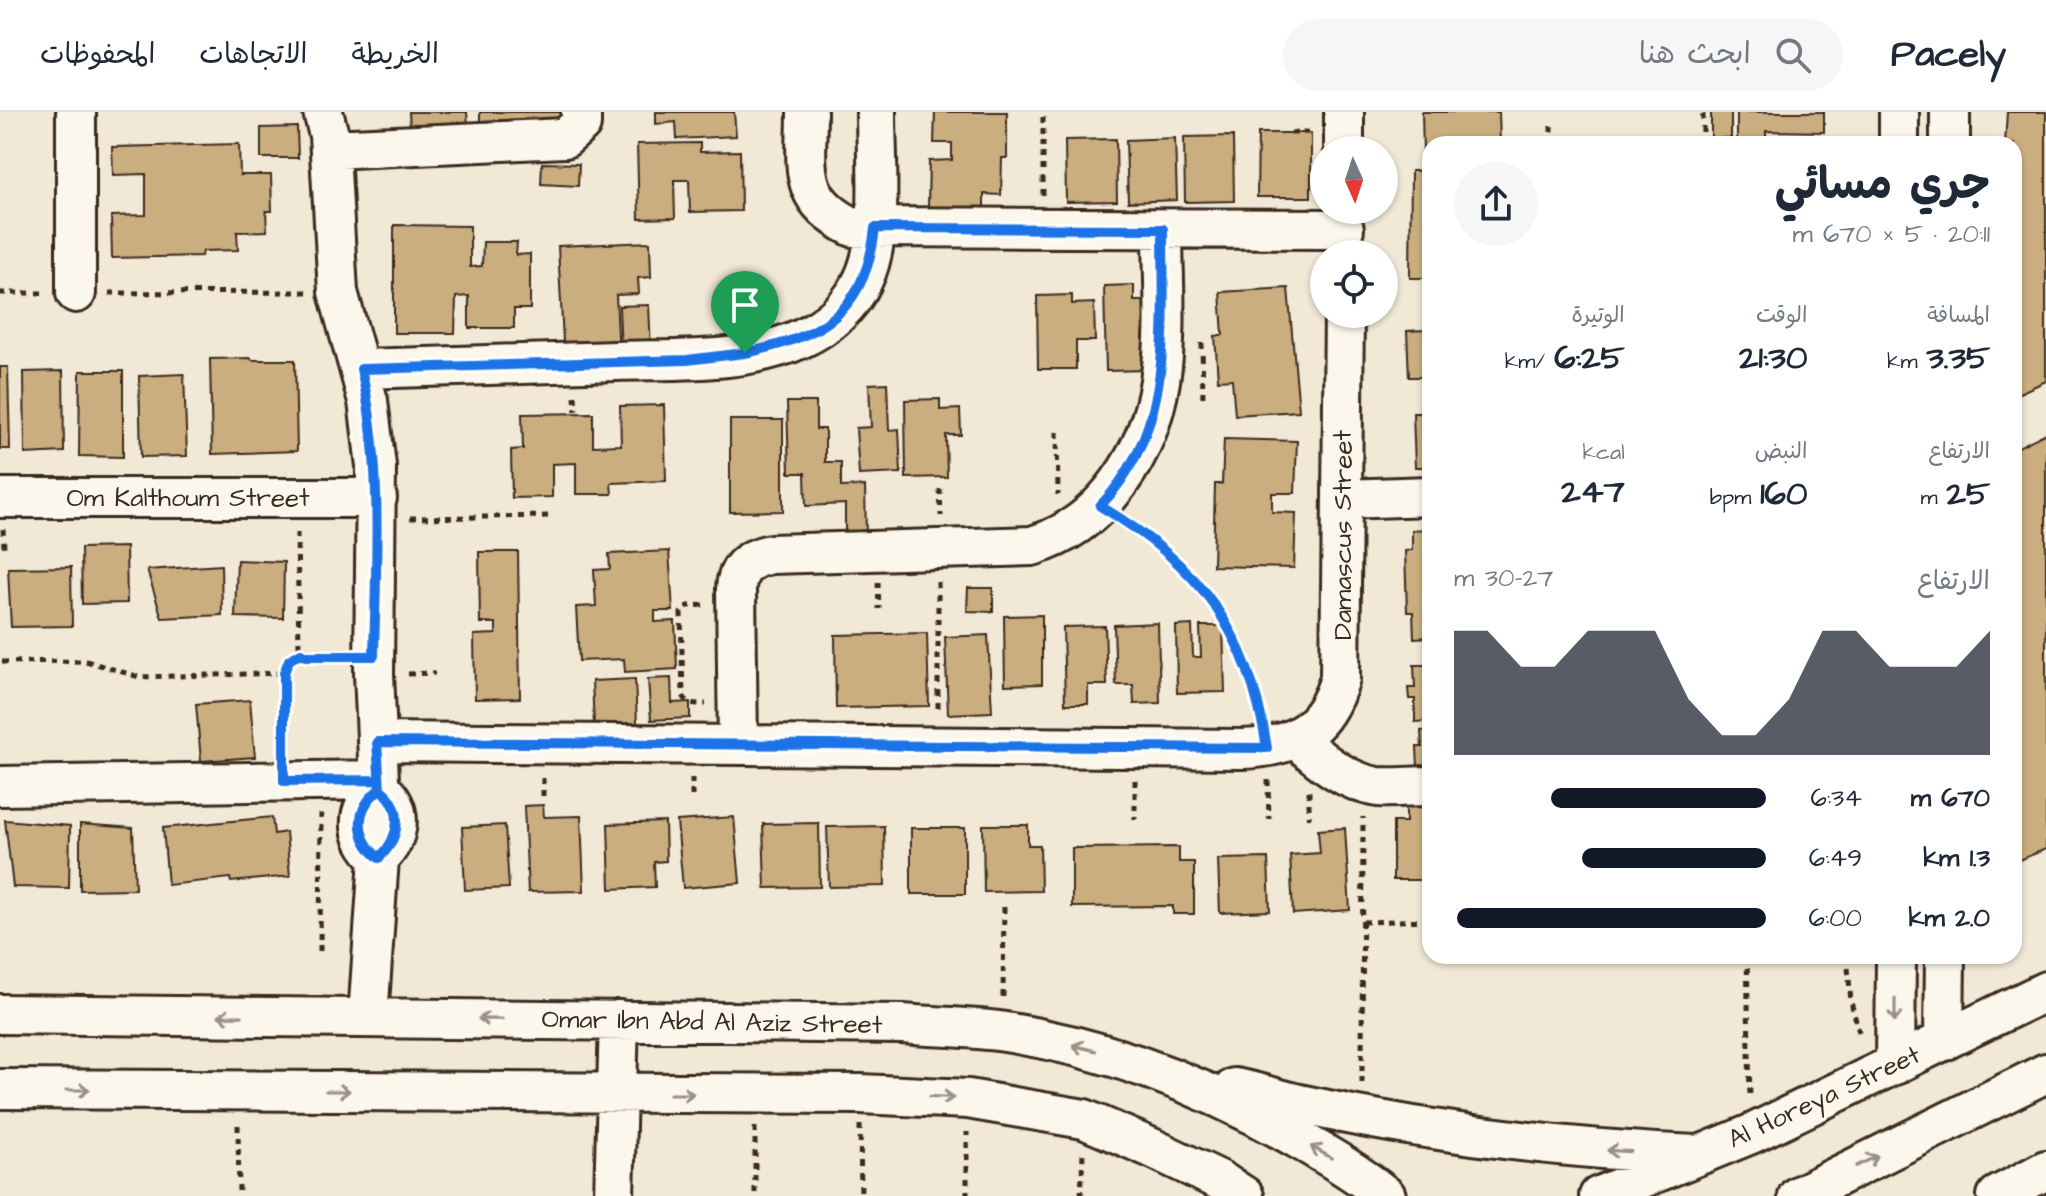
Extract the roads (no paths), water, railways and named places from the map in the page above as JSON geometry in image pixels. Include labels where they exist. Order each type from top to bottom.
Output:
[{"type":"street","points":[[76,112],[76,293]]},
{"type":"street","points":[[323,112],[330,149],[338,292],[347,331],[361,369],[373,433],[376,508],[374,656],[379,784],[367,799],[361,817],[361,834],[379,858],[368,1018]]},
{"type":"street","points":[[330,149],[553,140],[574,133],[581,124],[581,112]]},
{"type":"street","points":[[807,112],[807,180],[816,201],[832,217],[853,227],[1344,231]]},
{"type":"street","points":[[361,369],[687,360],[745,353],[801,339],[826,325],[847,306],[862,282],[872,255],[876,112]]},
{"type":"street","points":[[1344,112],[1344,136]]},
{"type":"street","points":[[1899,112],[1899,136]]},
{"type":"street","points":[[1950,112],[1950,136]]},
{"type":"street","points":[[738,745],[736,578],[748,561],[758,556],[1032,546],[1058,537],[1088,518],[1100,506],[1135,457],[1155,406],[1163,352],[1163,229]]},
{"type":"street","name":"Damascus Street","points":[[1282,743],[1312,728],[1325,714],[1335,697],[1340,678],[1344,328]]},
{"type":"street","points":[[1344,499],[1422,496]]},
{"type":"street","name":"Om Kalthoum Street","points":[[0,498],[297,498],[376,508]]},
{"type":"street","points":[[377,742],[938,747],[1282,743],[1364,783],[1378,787],[1422,786]]},
{"type":"street","points":[[0,786],[284,781],[379,784]]},
{"type":"street","points":[[1886,1069],[1895,964]]},
{"type":"street","points":[[1944,1041],[1945,964]]},
{"type":"street","name":"Al Horeya Street","points":[[1599,1196],[1751,1134],[2046,991]]},
{"type":"street","name":"Omar Ibn Abd Al Aziz Street","points":[[0,1014],[902,1024],[1003,1032],[1089,1049],[1172,1076],[1271,1124],[1359,1174],[1386,1196]]},
{"type":"street","points":[[614,1196],[619,1020]]},
{"type":"street","points":[[1798,1196],[2046,1073]]},
{"type":"street","points":[[1172,1076],[1362,1116],[1529,1143],[1697,1155]]},
{"type":"street","points":[[0,1089],[860,1094],[968,1099],[1084,1119],[1219,1180],[1244,1196]]},
{"type":"street","points":[[1997,1196],[2046,1170]]}]
